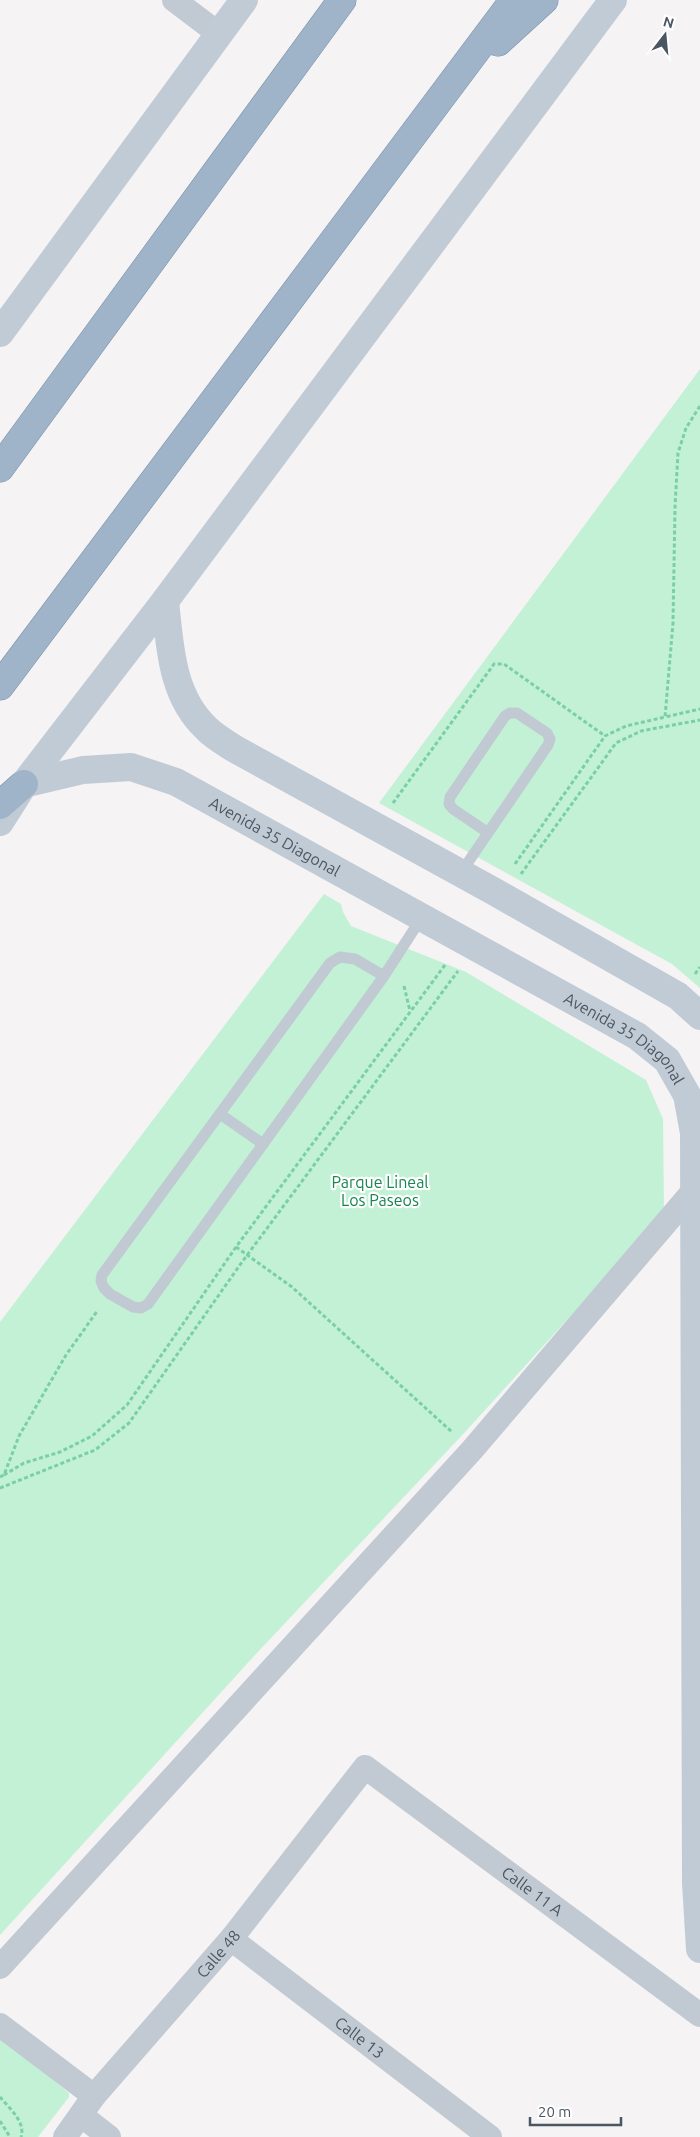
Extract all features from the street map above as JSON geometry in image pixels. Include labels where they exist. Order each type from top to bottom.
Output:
[{"type":"highway","points":[[0,468],[342,0]]},
{"type":"highway","points":[[0,686],[514,0]]},
{"type":"highway","points":[[448,89],[544,0]]},
{"type":"highway","points":[[0,804],[24,784]]},
{"type":"main road","points":[[2,328],[244,0]]},
{"type":"main road","points":[[0,822],[24,784],[164,601],[613,0]]},
{"type":"main road","points":[[164,601],[172,664],[183,698],[206,728],[235,749],[678,996],[700,1016]]},
{"type":"main road","name":"Avenida 35 Diagonal","points":[[24,784],[83,770],[131,767],[176,782],[637,1036],[667,1060],[687,1095],[694,1133],[696,1883],[700,1949]]},
{"type":"street","points":[[174,0],[219,34]]},
{"type":"street","points":[[0,1967],[472,1450],[694,1190]]},
{"type":"street","name":"Calle 48","points":[[65,2137],[82,2116],[94,2096],[231,1938],[365,1767]]},
{"type":"street","name":"Calle 11 A","points":[[365,1767],[700,2015]]},
{"type":"street","name":"Calle 13","points":[[231,1938],[490,2137]]},
{"type":"street","points":[[0,2025],[94,2096]]},
{"type":"street","points":[[82,2116],[109,2137]]},
{"type":"lane","points":[[460,874],[548,745],[550,739],[547,732],[517,713],[510,712],[505,716],[450,797],[449,804],[453,809],[487,832]]},
{"type":"lane","points":[[384,976],[355,959],[340,957],[330,963],[102,1275],[101,1281],[104,1288],[110,1294],[133,1307],[142,1308],[148,1304],[384,976],[422,917]]},
{"type":"lane","points":[[220,1114],[263,1144]]},
{"type":"path","points":[[665,717],[673,623],[678,452],[686,428],[700,406]]},
{"type":"path","points":[[392,805],[393,800],[494,664],[504,664],[605,736]]},
{"type":"path","points":[[515,864],[605,736],[626,726],[700,709]]},
{"type":"path","points":[[517,878],[616,743],[641,731],[700,720]]},
{"type":"path","points":[[0,1477],[24,1463],[60,1452],[92,1436],[128,1405],[236,1247],[448,960]]},
{"type":"path","points":[[0,1488],[95,1450],[129,1423],[248,1256],[462,966]]},
{"type":"path","points":[[236,1247],[292,1286],[472,1450]]},
{"type":"path","points":[[4,1474],[20,1436],[66,1355],[110,1294]]},
{"type":"path","points":[[0,2097],[20,2121],[22,2133],[20,2137]]},
{"type":"path","points":[[0,2121],[10,2137]]},
{"type":"green space","points":[[700,369],[700,988],[672,964],[379,803]]},
{"type":"green space","name":"Parque Lineal Los Paseos","points":[[324,894],[341,904],[351,926],[466,972],[646,1080],[663,1119],[664,1213],[466,1431],[255,1655],[0,1935],[0,1322]]},
{"type":"green space","points":[[0,2036],[69,2093],[69,2097],[38,2137],[0,2137]]}]
